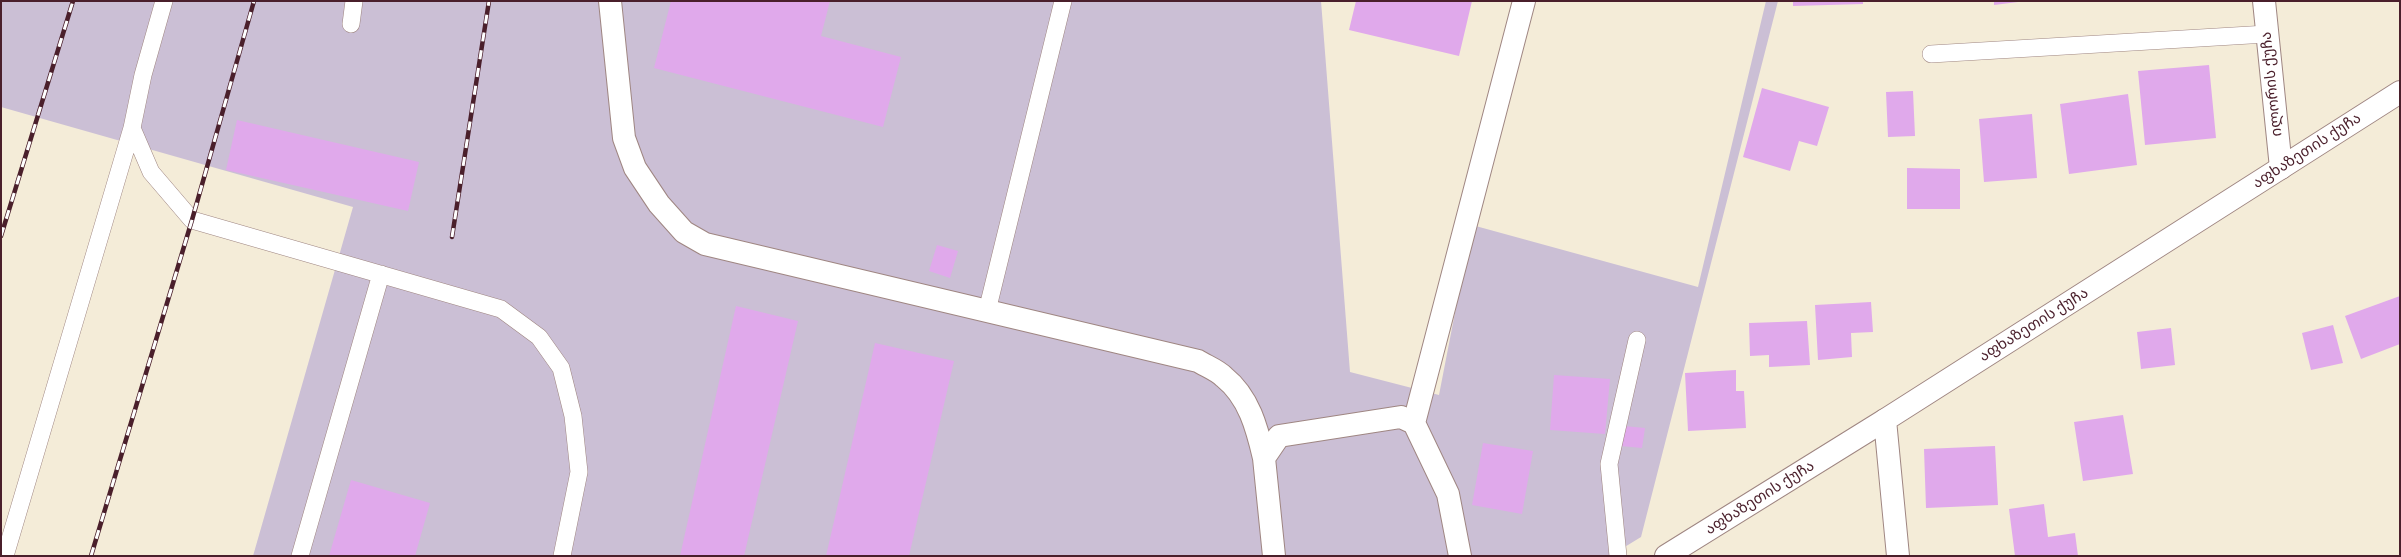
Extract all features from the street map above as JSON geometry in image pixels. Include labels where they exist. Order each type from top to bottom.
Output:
[{"type":"street","points":[[610,1],[624,138],[635,168],[659,204],[684,232],[705,244],[1198,361],[1224,377],[1242,398],[1256,422],[1264,458],[1274,556]]},
{"type":"street","points":[[1414,423],[1524,1]]},
{"type":"street","name":"ილორის ქუჩა","points":[[2264,1],[2281,168]]},
{"type":"street","name":"აფხაზეთის ქუჩა","points":[[1666,556],[1885,420],[2400,92]]},
{"type":"street","points":[[1264,458],[1279,436],[1401,417],[1414,423],[1448,494],[1460,556]]},
{"type":"street","points":[[1885,420],[1898,556]]},
{"type":"lane","points":[[5,556],[132,128],[143,75],[164,1]]},
{"type":"lane","points":[[351,24],[354,1]]},
{"type":"lane","points":[[987,311],[1063,1]]},
{"type":"lane","points":[[1931,54],[2267,34]]},
{"type":"lane","points":[[132,128],[151,172],[192,220],[501,309],[539,337],[562,368],[573,416],[579,472],[562,556]]},
{"type":"lane","points":[[300,556],[381,274]]},
{"type":"lane","points":[[1618,556],[1609,464],[1637,340]]},
{"type":"shaded area","points":[[1,1],[1321,1],[1350,372],[1439,395],[1472,225],[1698,287],[1766,1],[1778,1],[1641,537],[1610,556],[253,556],[353,207],[1,107]]},
{"type":"building","points":[[671,1],[830,1],[821,36],[901,57],[883,127],[654,68]]},
{"type":"building","points":[[1356,1],[1472,1],[1459,56],[1349,30]]},
{"type":"building","points":[[1793,1],[1863,1],[1863,4],[1793,6]]},
{"type":"building","points":[[1994,1],[2018,1],[2018,2],[1994,5]]},
{"type":"building","points":[[2209,65],[2216,138],[2145,145],[2138,71]]},
{"type":"building","points":[[1762,88],[1829,107],[1817,146],[1799,141],[1790,171],[1743,157]]},
{"type":"building","points":[[1913,91],[1915,136],[1888,137],[1886,92]]},
{"type":"building","points":[[2128,94],[2137,165],[2069,174],[2060,104]]},
{"type":"building","points":[[2032,114],[2037,178],[1984,182],[1979,119]]},
{"type":"building","points":[[237,120],[419,162],[408,211],[226,170]]},
{"type":"building","points":[[1907,168],[1960,169],[1960,209],[1907,209]]},
{"type":"building","points":[[937,245],[958,251],[950,278],[929,271]]},
{"type":"building","points":[[2400,296],[2400,344],[2361,359],[2345,316]]},
{"type":"building","points":[[1871,302],[1873,332],[1851,333],[1852,357],[1818,360],[1815,305]]},
{"type":"building","points":[[736,306],[798,321],[744,556],[680,556]]},
{"type":"building","points":[[1807,321],[1810,365],[1769,367],[1769,355],[1750,356],[1749,323]]},
{"type":"building","points":[[2333,325],[2343,363],[2311,370],[2302,333]]},
{"type":"building","points":[[2171,328],[2175,365],[2141,369],[2137,332]]},
{"type":"building","points":[[875,343],[954,361],[909,556],[826,556]]},
{"type":"building","points":[[1736,370],[1736,391],[1744,391],[1746,428],[1688,431],[1685,373]]},
{"type":"building","points":[[1554,375],[1610,379],[1605,434],[1550,430]]},
{"type":"building","points":[[2123,415],[2133,474],[2083,481],[2074,422]]},
{"type":"building","points":[[1624,426],[1645,428],[1642,448],[1621,446]]},
{"type":"building","points":[[1483,443],[1533,451],[1522,514],[1472,505]]},
{"type":"building","points":[[1995,446],[1998,505],[1926,508],[1924,449]]},
{"type":"building","points":[[351,480],[430,503],[415,556],[329,556]]},
{"type":"building","points":[[2044,504],[2048,537],[2075,533],[2078,556],[2015,556],[2009,509]]},
{"type":"railway","points":[[1,236],[73,1]]},
{"type":"railway","points":[[91,556],[192,220],[254,1]]},
{"type":"railway","points":[[452,237],[489,1]]}]
